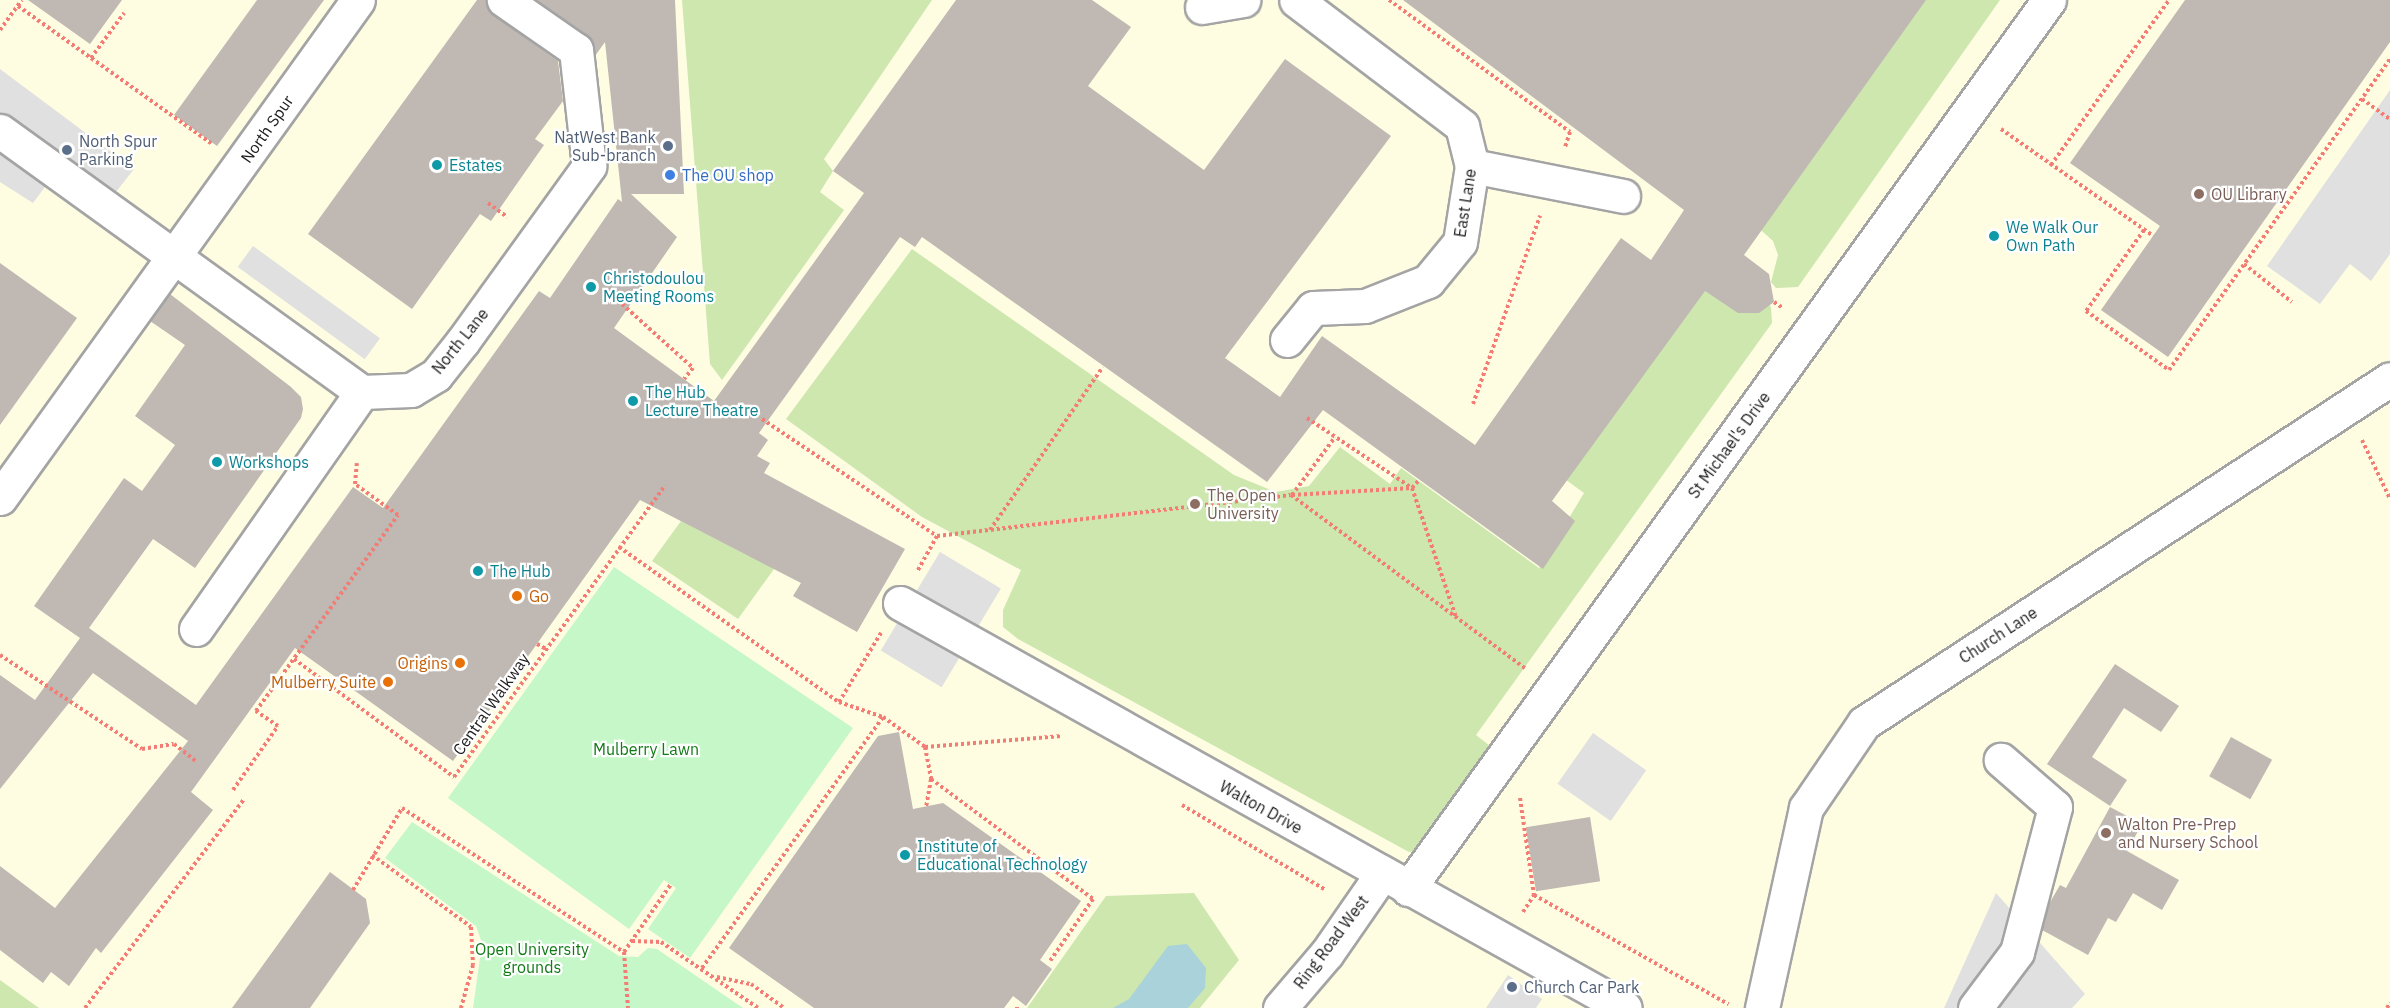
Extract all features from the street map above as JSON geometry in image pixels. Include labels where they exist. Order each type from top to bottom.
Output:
[{"type":"lane","name":"North Spur","points":[[0,498],[176,257],[358,0]]},
{"type":"lane","name":"North Lane","points":[[362,392],[411,390],[436,375],[588,166],[576,50],[504,0]]},
{"type":"lane","points":[[1202,7],[1243,0]]},
{"type":"lane","name":"East Lane","points":[[1287,340],[1313,308],[1365,306],[1428,281],[1460,242],[1472,166],[1462,126],[1296,0]]},
{"type":"lane","name":"St Michael's Drive","points":[[1395,882],[1501,761],[2049,0]]},
{"type":"lane","points":[[0,130],[362,392],[196,629]]},
{"type":"lane","points":[[1472,166],[1623,196]]},
{"type":"lane","name":"Church Lane","points":[[1762,1008],[1806,808],[1864,723],[2390,379]]},
{"type":"lane","name":"Walton Drive","points":[[900,603],[1395,882],[1625,1008]]},
{"type":"lane","points":[[1975,1008],[2017,952],[2055,807],[2001,760]]},
{"type":"lane","name":"Ring Road West","points":[[1280,1008],[1357,909],[1395,882]]},
{"type":"path","points":[[0,30],[22,0]]},
{"type":"path","points":[[2051,165],[2169,0]]},
{"type":"path","points":[[18,6],[242,164]]},
{"type":"path","points":[[91,58],[124,13]]},
{"type":"path","points":[[2144,230],[2086,312],[2169,370],[2390,59]]},
{"type":"path","points":[[2362,99],[2390,119]]},
{"type":"path","points":[[1972,109],[2152,236]]},
{"type":"path","points":[[2244,264],[2292,302]]},
{"type":"path","points":[[1774,302],[1784,309]]},
{"type":"path","points":[[622,304],[693,368],[684,379]]},
{"type":"path","points":[[989,531],[1103,366]]},
{"type":"path","points":[[2343,410],[2356,428],[2390,499]]},
{"type":"path","points":[[1307,418],[1412,488],[1456,617]]},
{"type":"path","points":[[762,419],[937,536],[1292,495],[1412,488],[1419,480]]},
{"type":"path","points":[[1292,495],[1335,437]]},
{"type":"path","points":[[233,790],[278,726],[256,711],[399,515],[355,484],[357,461]]},
{"type":"path","name":"Central Walkway","points":[[294,659],[454,777],[665,485]]},
{"type":"path","points":[[1292,495],[1530,671]]},
{"type":"path","points":[[839,702],[900,603],[937,536]]},
{"type":"path","points":[[619,548],[839,702],[883,717],[925,747],[1065,736]]},
{"type":"path","points":[[537,644],[546,649]]},
{"type":"path","points":[[0,655],[142,749],[174,744],[196,761]]},
{"type":"path","points":[[702,968],[883,717]]},
{"type":"path","points":[[925,747],[931,779],[926,807]]},
{"type":"path","points":[[1501,761],[1518,789],[1534,895],[1735,1008]]},
{"type":"path","points":[[931,779],[1093,899],[1050,961]]},
{"type":"path","points":[[85,1008],[244,799]]},
{"type":"path","points":[[1178,803],[1357,909]]},
{"type":"path","points":[[353,890],[402,808],[624,952]]},
{"type":"path","points":[[372,855],[471,927],[473,965],[461,1008]]},
{"type":"path","points":[[628,1008],[624,952],[670,884]]},
{"type":"path","points":[[632,941],[661,942],[758,1008]]},
{"type":"path","points":[[714,977],[751,984],[784,1008]]},
{"type":"path","points":[[2387,1008],[2390,1003]]},
{"type":"shaded area","name":"The Open University","points":[[0,0],[2390,0],[2390,1008],[0,1008]]},
{"type":"shaded area","name":"North Spur Parking","points":[[0,69],[134,169],[105,206],[57,171],[33,203],[0,182]]},
{"type":"shaded area","points":[[2390,90],[2390,254],[2371,281],[2350,264],[2320,304],[2267,266]]},
{"type":"shaded area","points":[[253,246],[380,338],[365,359],[238,267]]},
{"type":"shaded area","points":[[940,552],[1001,589],[942,687],[881,651]]},
{"type":"shaded area","points":[[1593,733],[1646,770],[1611,821],[1557,784]]},
{"type":"shaded area","points":[[1996,893],[2085,994],[2072,1008],[1944,1008]]},
{"type":"shaded area","name":"Church Car Park","points":[[1508,975],[1542,999],[1536,1008],[1486,1008]]},
{"type":"green space","points":[[682,0],[932,0],[824,159],[833,171],[820,192],[844,210],[722,380],[710,364]]},
{"type":"green space","points":[[1911,0],[2000,0],[1798,287],[1776,288],[1771,282],[1778,255],[1773,241],[1753,223]]},
{"type":"green space","points":[[912,249],[1234,475],[1276,492],[1309,486],[1340,447],[1390,484],[1401,468],[1539,568],[1584,493],[1547,466],[1691,266],[1765,300],[1771,307],[1772,323],[1476,735],[1499,753],[1425,848],[1409,852],[1018,639],[1003,627],[1003,610],[1021,570],[922,517],[786,419]]},
{"type":"green space","points":[[681,521],[749,556],[779,562],[738,619],[652,561]]},
{"type":"green space","name":"Mulberry Lawn","points":[[614,567],[853,728],[690,958],[648,929],[676,888],[664,880],[629,929],[448,798]]},
{"type":"green space","name":"Open University grounds","points":[[412,822],[619,956],[638,957],[648,948],[657,949],[743,1008],[473,1008],[482,943],[476,926],[385,858]]},
{"type":"green space","points":[[1194,893],[1239,960],[1200,1008],[1027,1008],[1106,896]]},
{"type":"green space","points":[[0,980],[39,1008],[0,1008]]},
{"type":"water","points":[[1187,944],[1206,968],[1205,988],[1188,1008],[1113,1008],[1129,999],[1168,946]]},
{"type":"building","points":[[28,0],[122,0],[90,44]]},
{"type":"building","points":[[257,0],[324,0],[217,146],[174,115]]},
{"type":"building","name":"Estates","points":[[477,0],[486,0],[493,15],[558,61],[563,101],[535,139],[544,145],[491,221],[480,214],[412,309],[308,234]]},
{"type":"building","points":[[537,0],[675,0],[684,194],[631,194],[677,237],[614,328],[714,401],[864,193],[833,171],[956,0],[1092,0],[1131,27],[1088,86],[1204,170],[1285,59],[1391,136],[1225,358],[1280,397],[1322,336],[1475,445],[1621,238],[1651,260],[1684,210],[1403,0],[1926,0],[1744,255],[1769,274],[1774,302],[1759,313],[1738,313],[1705,291],[1552,501],[1575,521],[1543,569],[1323,410],[1267,482],[922,237],[915,247],[900,237],[759,433],[768,440],[757,456],[770,463],[764,473],[905,549],[857,632],[793,596],[801,583],[640,500],[453,761],[295,648],[191,792],[213,810],[101,953],[96,948],[69,986],[51,972],[43,983],[0,950],[0,866],[55,908],[188,741],[93,673],[0,789],[0,675],[35,700],[80,638],[34,606],[124,478],[142,491],[175,445],[135,416],[185,345],[150,321],[170,294],[291,387],[301,397],[303,409],[301,418],[195,568],[153,539],[89,628],[196,705],[353,487],[383,508],[539,291],[550,298],[618,199],[622,202],[605,42],[595,56],[587,35]]},
{"type":"building","name":"OU Library","points":[[2185,0],[2390,0],[2390,42],[2168,357],[2101,310],[2160,226],[2070,163]]},
{"type":"building","points":[[0,263],[77,318],[0,425]]},
{"type":"building","points":[[2115,664],[2179,706],[2161,732],[2124,708],[2092,757],[2127,780],[2110,806],[2047,764]]},
{"type":"building","name":"Institute of Educational Technology","points":[[899,732],[913,809],[943,803],[1081,901],[1040,960],[1052,969],[1026,1006],[1013,996],[1004,1008],[814,1008],[729,948],[878,736]]},
{"type":"building","points":[[2231,737],[2272,760],[2250,799],[2209,776]]},
{"type":"building","points":[[2110,807],[2142,824],[2127,851],[2179,880],[2162,910],[2133,893],[2116,922],[2108,918],[2088,955],[2042,930],[2049,904],[2060,885],[2066,888]]},
{"type":"building","points":[[1590,817],[1600,881],[1536,891],[1526,827]]},
{"type":"building","points":[[330,872],[366,899],[370,923],[310,1008],[232,1008]]},
{"type":"place","name":"NatWest Bank Sub-branch","points":[[668,146]]},
{"type":"place","name":"North Spur Parking","points":[[67,150]]},
{"type":"place","name":"Estates","points":[[437,165]]},
{"type":"place","name":"The OU shop","points":[[670,175]]},
{"type":"place","name":"OU Library","points":[[2199,194]]},
{"type":"place","name":"We Walk Our Own Path","points":[[1994,236]]},
{"type":"place","name":"Christodoulou Meeting Rooms","points":[[591,287]]},
{"type":"place","name":"The Hub Lecture Theatre","points":[[633,401]]},
{"type":"place","name":"Workshops","points":[[217,462]]},
{"type":"place","name":"The Open University","points":[[1195,504]]},
{"type":"place","name":"The Hub","points":[[478,571]]},
{"type":"place","name":"Go","points":[[517,596]]},
{"type":"place","name":"Origins","points":[[460,663]]},
{"type":"place","name":"Mulberry Suite","points":[[388,682]]},
{"type":"place","name":"Walton Pre-Prep and Nursery School","points":[[2106,833]]},
{"type":"place","name":"Institute of Educational Technology","points":[[905,855]]},
{"type":"place","name":"Church Car Park","points":[[1512,987]]}]
